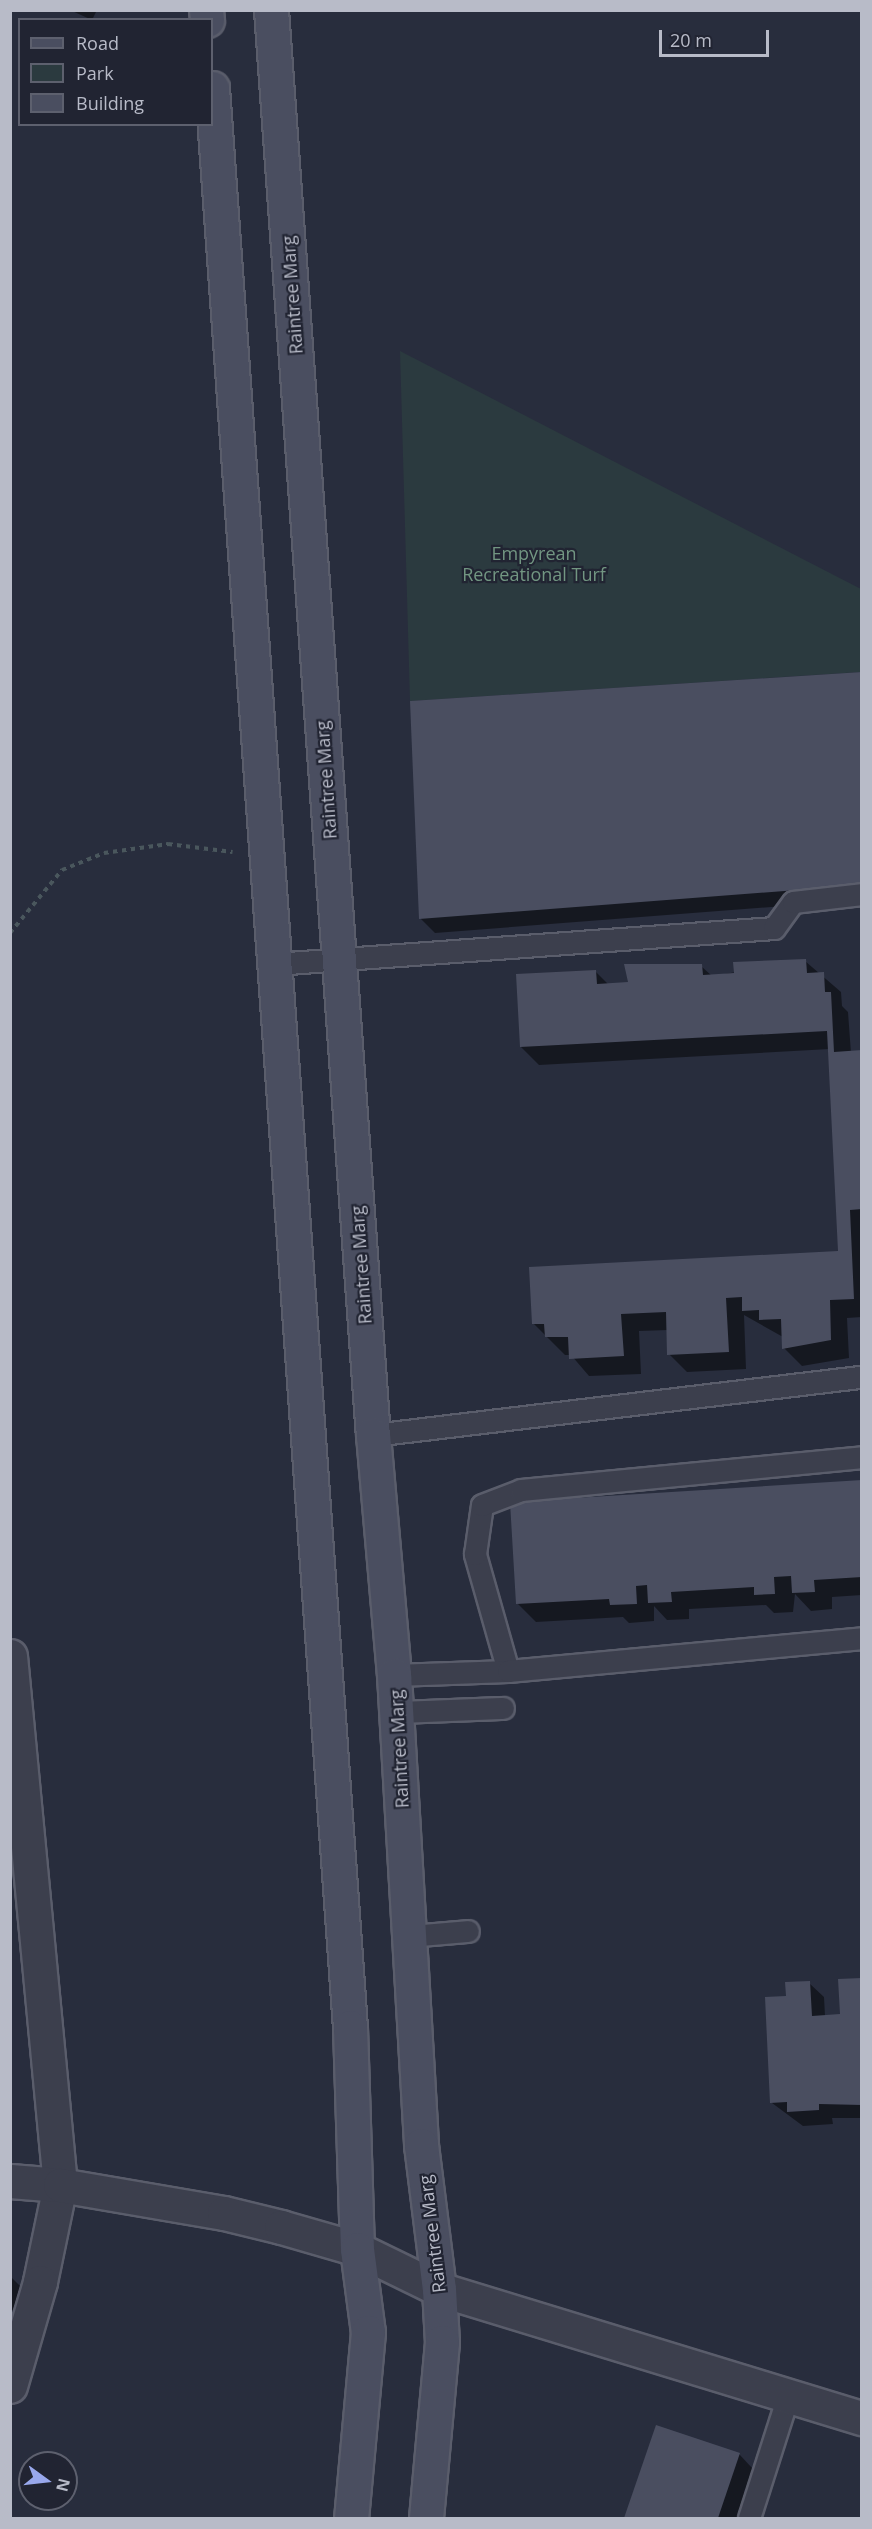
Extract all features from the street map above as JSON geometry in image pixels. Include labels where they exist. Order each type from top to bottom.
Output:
[{"type":"main road","name":"Raintree Marg","points":[[272,10],[373,1435],[397,1712],[421,2145],[440,2289],[442,2342],[426,2518]]},
{"type":"main road","points":[[213,102],[350,2027],[357,2249],[368,2332],[351,2518]]},
{"type":"street","points":[[10,2386],[40,2282],[60,2185],[12,1670]]},
{"type":"street","points":[[10,2181],[60,2185],[224,2213],[357,2249],[440,2289],[861,2418]]},
{"type":"lane","points":[[274,964],[339,957],[774,928],[793,902],[861,894]]},
{"type":"lane","points":[[373,1435],[861,1377]]},
{"type":"lane","points":[[508,1671],[475,1554],[482,1505],[521,1490],[861,1457]]},
{"type":"lane","points":[[394,1675],[508,1671],[861,1638]]},
{"type":"lane","points":[[397,1712],[502,1708]]},
{"type":"lane","points":[[410,1936],[468,1931]]},
{"type":"lane","points":[[749,2518],[788,2396]]},
{"type":"path","points":[[10,933],[62,870],[104,853],[168,844],[266,855]]},
{"type":"green space","name":"Empyrean Recreational Turf","points":[[400,351],[861,589],[861,672],[410,701]]},
{"type":"building","points":[[862,672],[862,885],[419,919],[410,701]]},
{"type":"building","points":[[806,959],[807,973],[824,972],[825,992],[831,992],[834,1052],[862,1050],[862,1209],[850,1210],[854,1299],[830,1300],[831,1340],[782,1349],[781,1319],[759,1320],[759,1310],[742,1311],[742,1297],[726,1298],[729,1352],[667,1355],[666,1312],[621,1314],[624,1356],[569,1359],[568,1337],[545,1337],[544,1324],[532,1324],[529,1267],[838,1251],[827,1031],[520,1047],[516,974],[596,970],[597,984],[628,982],[624,964],[702,964],[703,975],[734,973],[733,962]]},
{"type":"building","points":[[862,1480],[862,1577],[814,1580],[815,1592],[792,1593],[791,1576],[774,1577],[775,1594],[754,1595],[754,1587],[671,1592],[672,1602],[648,1603],[647,1585],[636,1586],[637,1604],[610,1605],[609,1599],[516,1604],[510,1502]]},
{"type":"building","points":[[862,1978],[862,2105],[819,2104],[819,2110],[787,2112],[787,2102],[770,2103],[765,1997],[786,1996],[785,1982],[810,1981],[812,2016],[840,2014],[838,1979]]},
{"type":"building","points":[[656,2425],[740,2453],[718,2518],[624,2518]]}]
